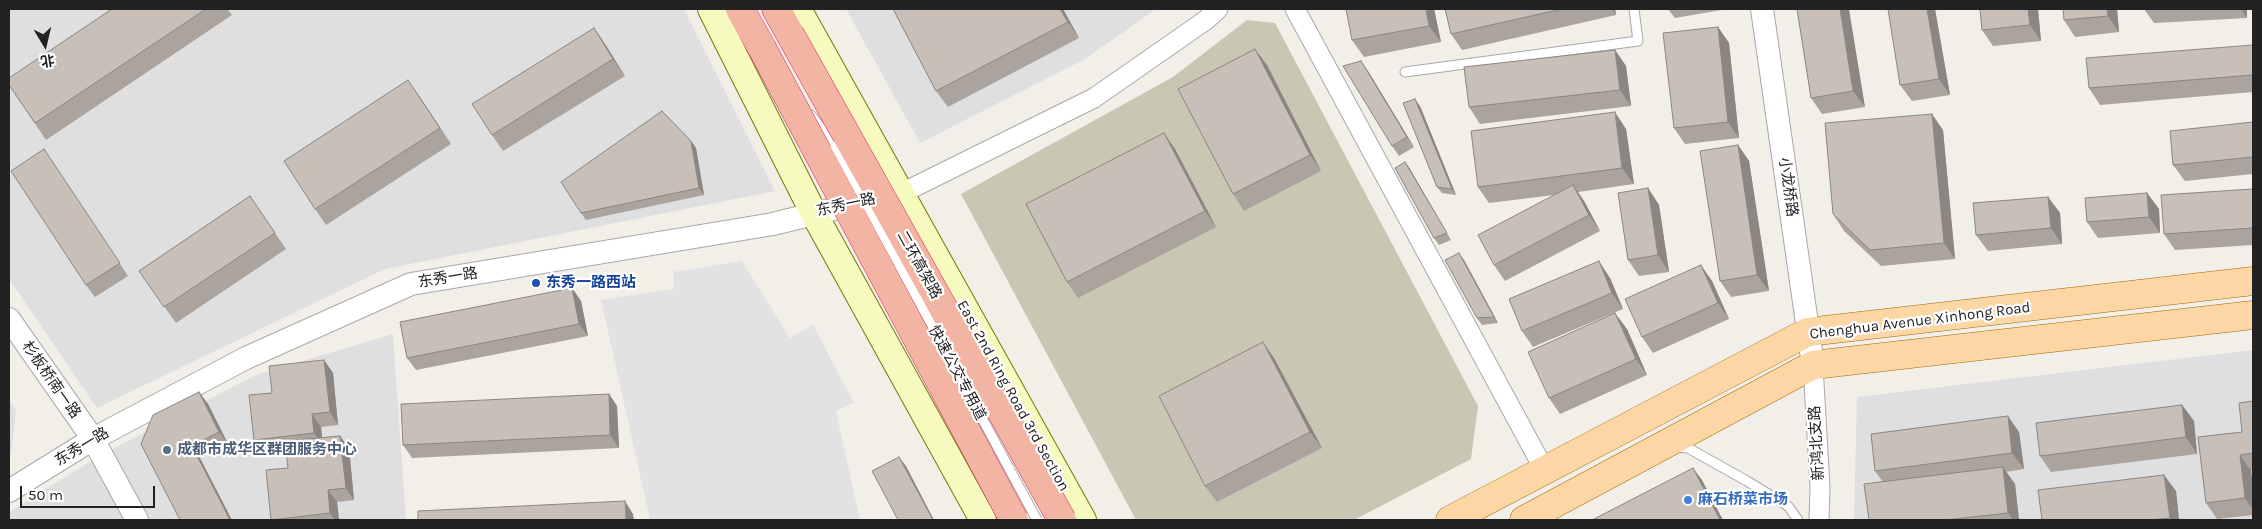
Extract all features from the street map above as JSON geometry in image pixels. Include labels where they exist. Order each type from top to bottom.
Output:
[{"type":"highway","points":[[740,9],[1014,520]]},
{"type":"highway","name":"二环高架路","points":[[776,9],[794,21],[1062,520]]},
{"type":"main road","points":[[711,9],[813,212],[983,520]]},
{"type":"main road","name":"East 2nd Ring Road 3rd Section","points":[[794,21],[900,194],[1083,520]]},
{"type":"main road","name":"Chenghua Avenue Xinhong Road","points":[[1450,520],[1808,332],[2253,281]]},
{"type":"main road","name":"Chenghua Avenue Xinhong Road","points":[[1524,520],[1553,513],[1664,445],[1813,365],[2253,315]]},
{"type":"street","points":[[900,194],[1094,98],[1218,9]]},
{"type":"street","points":[[1295,9],[1545,471]]},
{"type":"street","name":"小龙桥路","points":[[1762,9],[1813,365]]},
{"type":"street","name":"东秀一路","points":[[9,491],[93,439],[246,358],[412,284],[744,229],[900,194]]},
{"type":"street","name":"杉板桥南一路","points":[[9,319],[93,439],[137,520]]},
{"type":"street","name":"新鸿北支路","points":[[1813,365],[1820,488],[1819,520]]},
{"type":"lane","points":[[1405,72],[1638,41],[1634,9]]},
{"type":"lane","points":[[794,21],[819,107],[835,146]]},
{"type":"lane","points":[[762,48],[835,146]]},
{"type":"lane","name":"快速公交专用道","points":[[835,146],[1037,520]]},
{"type":"lane","points":[[1664,445],[1688,448],[1788,506],[1798,520]]},
{"type":"shaded area","points":[[9,9],[684,9],[775,191],[385,269],[97,408],[9,279]]},
{"type":"shaded area","points":[[846,9],[1156,9],[1085,59],[920,143]]},
{"type":"shaded area","points":[[1247,20],[1275,23],[1478,406],[1471,459],[1354,520],[1136,520],[961,194],[1173,77]]},
{"type":"shaded area","points":[[742,261],[790,338],[813,325],[854,403],[836,411],[860,520],[650,520],[601,300],[674,289],[673,272]]},
{"type":"shaded area","points":[[393,334],[406,520],[9,520],[9,512],[99,456],[256,375]]},
{"type":"shaded area","points":[[2253,350],[2253,520],[1854,520],[1857,397]]},
{"type":"shaded area","points":[[9,400],[16,410],[11,454],[9,456]]},
{"type":"building","points":[[112,9],[206,9],[35,123],[9,85],[9,78]]},
{"type":"building","points":[[893,9],[1060,9],[1068,22],[936,91]]},
{"type":"building","points":[[1346,9],[1426,9],[1429,26],[1352,40]]},
{"type":"building","points":[[1445,9],[1562,9],[1451,34]]},
{"type":"building","points":[[1797,9],[1840,9],[1853,91],[1811,98]]},
{"type":"building","points":[[1888,9],[1927,9],[1939,79],[1900,85]]},
{"type":"building","points":[[1980,9],[2028,9],[2030,25],[1982,30]]},
{"type":"building","points":[[2063,9],[2107,9],[2108,16],[2064,20]]},
{"type":"building","points":[[1718,27],[1728,122],[1674,128],[1663,33]]},
{"type":"building","points":[[594,28],[613,59],[492,135],[472,104]]},
{"type":"building","points":[[2253,45],[2253,75],[2089,88],[2086,58]]},
{"type":"building","points":[[1255,49],[1310,155],[1233,194],[1178,89]]},
{"type":"building","points":[[1615,50],[1620,90],[1469,107],[1464,67]]},
{"type":"building","points":[[1361,61],[1407,137],[1392,146],[1343,66]]},
{"type":"building","points":[[408,80],[440,128],[315,209],[284,161]]},
{"type":"building","points":[[1415,99],[1452,189],[1437,187],[1403,103]]},
{"type":"building","points":[[662,111],[691,141],[699,188],[581,213],[561,182]]},
{"type":"building","points":[[1615,112],[1622,168],[1478,187],[1471,131]]},
{"type":"building","points":[[1932,114],[1944,243],[1870,250],[1833,214],[1825,123]]},
{"type":"building","points":[[2253,122],[2253,157],[2173,165],[2170,131]]},
{"type":"building","points":[[1164,133],[1205,211],[1067,282],[1026,204]]},
{"type":"building","points":[[1738,145],[1757,275],[1720,281],[1700,151]]},
{"type":"building","points":[[44,149],[120,263],[86,285],[11,171]]},
{"type":"building","points":[[1405,162],[1447,233],[1434,238],[1395,168]]},
{"type":"building","points":[[1573,185],[1589,215],[1494,265],[1478,235]]},
{"type":"building","points":[[1648,188],[1658,255],[1628,260],[1618,193]]},
{"type":"building","points":[[2253,189],[2253,228],[2164,234],[2161,195]]},
{"type":"building","points":[[2147,193],[2149,217],[2087,222],[2085,198]]},
{"type":"building","points":[[250,196],[275,233],[164,307],[139,271]]},
{"type":"building","points":[[2048,197],[2051,228],[1976,235],[1973,203]]},
{"type":"building","points":[[1459,253],[1494,317],[1477,318],[1445,260]]},
{"type":"building","points":[[1599,261],[1612,293],[1522,331],[1509,299]]},
{"type":"building","points":[[1701,265],[1718,303],[1642,337],[1625,299]]},
{"type":"building","points":[[572,288],[579,324],[407,358],[400,322]]},
{"type":"building","points":[[1615,313],[1636,359],[1549,398],[1528,352]]},
{"type":"building","points":[[1263,342],[1310,432],[1205,486],[1159,396]]},
{"type":"building","points":[[324,360],[330,412],[312,414],[314,433],[254,440],[249,395],[272,393],[269,366]]},
{"type":"building","points":[[199,392],[219,432],[192,446],[230,520],[180,520],[141,444],[153,415]]},
{"type":"building","points":[[609,394],[610,435],[403,445],[401,404]]},
{"type":"building","points":[[2253,401],[2253,453],[2240,455],[2245,498],[2206,503],[2198,437],[2242,432],[2239,403]]},
{"type":"building","points":[[2182,405],[2186,437],[2040,456],[2036,423]]},
{"type":"building","points":[[2008,416],[2012,453],[1875,471],[1871,434]]},
{"type":"building","points":[[340,436],[346,488],[328,490],[330,513],[271,520],[266,470],[288,468],[285,441]]},
{"type":"building","points":[[899,457],[933,520],[898,520],[872,471]]},
{"type":"building","points":[[2003,467],[2008,513],[1945,520],[1869,520],[1864,484]]},
{"type":"building","points":[[1693,468],[1720,520],[1592,520]]},
{"type":"building","points":[[2164,475],[2170,518],[2150,520],[2042,520],[2038,490]]},
{"type":"building","points":[[625,501],[626,520],[418,520],[418,511]]},
{"type":"place","name":"东秀一路西站","points":[[536,283]]},
{"type":"place","name":"成都市成华区群团服务中心","points":[[167,450]]},
{"type":"place","name":"麻石桥菜市场","points":[[1688,500]]}]
